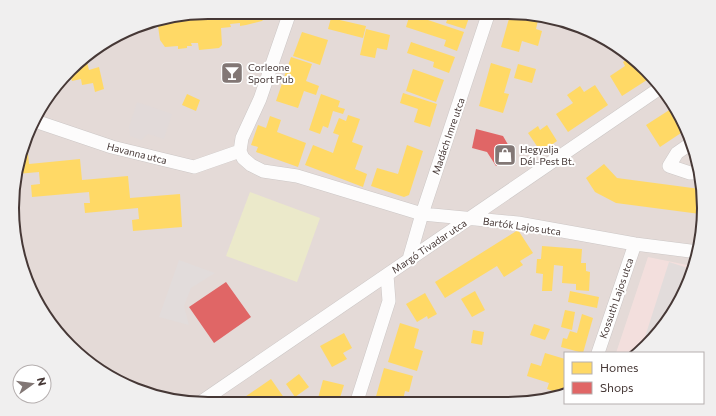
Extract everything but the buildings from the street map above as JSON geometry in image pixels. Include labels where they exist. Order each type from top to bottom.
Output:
[{"type":"street","points":[[240,151],[242,138],[260,99],[288,19]]},
{"type":"street","name":"Madách Imre utca","points":[[409,259],[422,214],[487,19]]},
{"type":"street","name":"Margó Tivadar utca","points":[[208,397],[656,91]]},
{"type":"street","name":"Havanna utca","points":[[39,122],[112,147],[194,167],[240,151]]},
{"type":"street","points":[[687,146],[677,153],[669,166],[693,173]]},
{"type":"street","name":"Bartók Lajos utca","points":[[240,151],[243,158],[251,165],[263,171],[297,176],[422,214],[518,223],[635,244],[692,251]]},
{"type":"street","name":"Kossuth Lajos utca","points":[[598,352],[635,244]]},
{"type":"street","points":[[358,397],[389,301],[386,275]]},
{"type":"shaded area","points":[[196,19],[520,19],[557,25],[592,38],[623,58],[650,83],[678,124],[687,147],[691,159],[697,196],[697,220],[691,257],[678,292],[658,323],[642,342],[630,352],[564,352],[564,389],[520,397],[196,397],[159,391],[136,383],[113,372],[83,350],[66,333],[44,302],[33,280],[25,257],[19,220],[19,196],[25,159],[33,136],[44,113],[66,83],[83,66],[113,44],[124,38],[159,25]]},
{"type":"shaded area","points":[[137,102],[172,114],[164,139],[148,134],[141,140],[130,136],[129,127]]},
{"type":"shaded area","points":[[250,192],[320,218],[297,282],[226,256]]},
{"type":"shaded area","points":[[648,257],[688,265],[678,292],[650,333],[630,352],[616,352]]},
{"type":"shaded area","points":[[179,260],[215,273],[191,288],[184,306],[189,325],[159,317]]},
{"type":"shaded area","points":[[669,262],[687,268],[678,292],[672,302],[658,323],[644,340]]},
{"type":"place","name":"Corleone Sport Pub","points":[[232,73]]},
{"type":"place","name":"Hegyalja Dél-Pest Bt.","points":[[505,155]]}]
